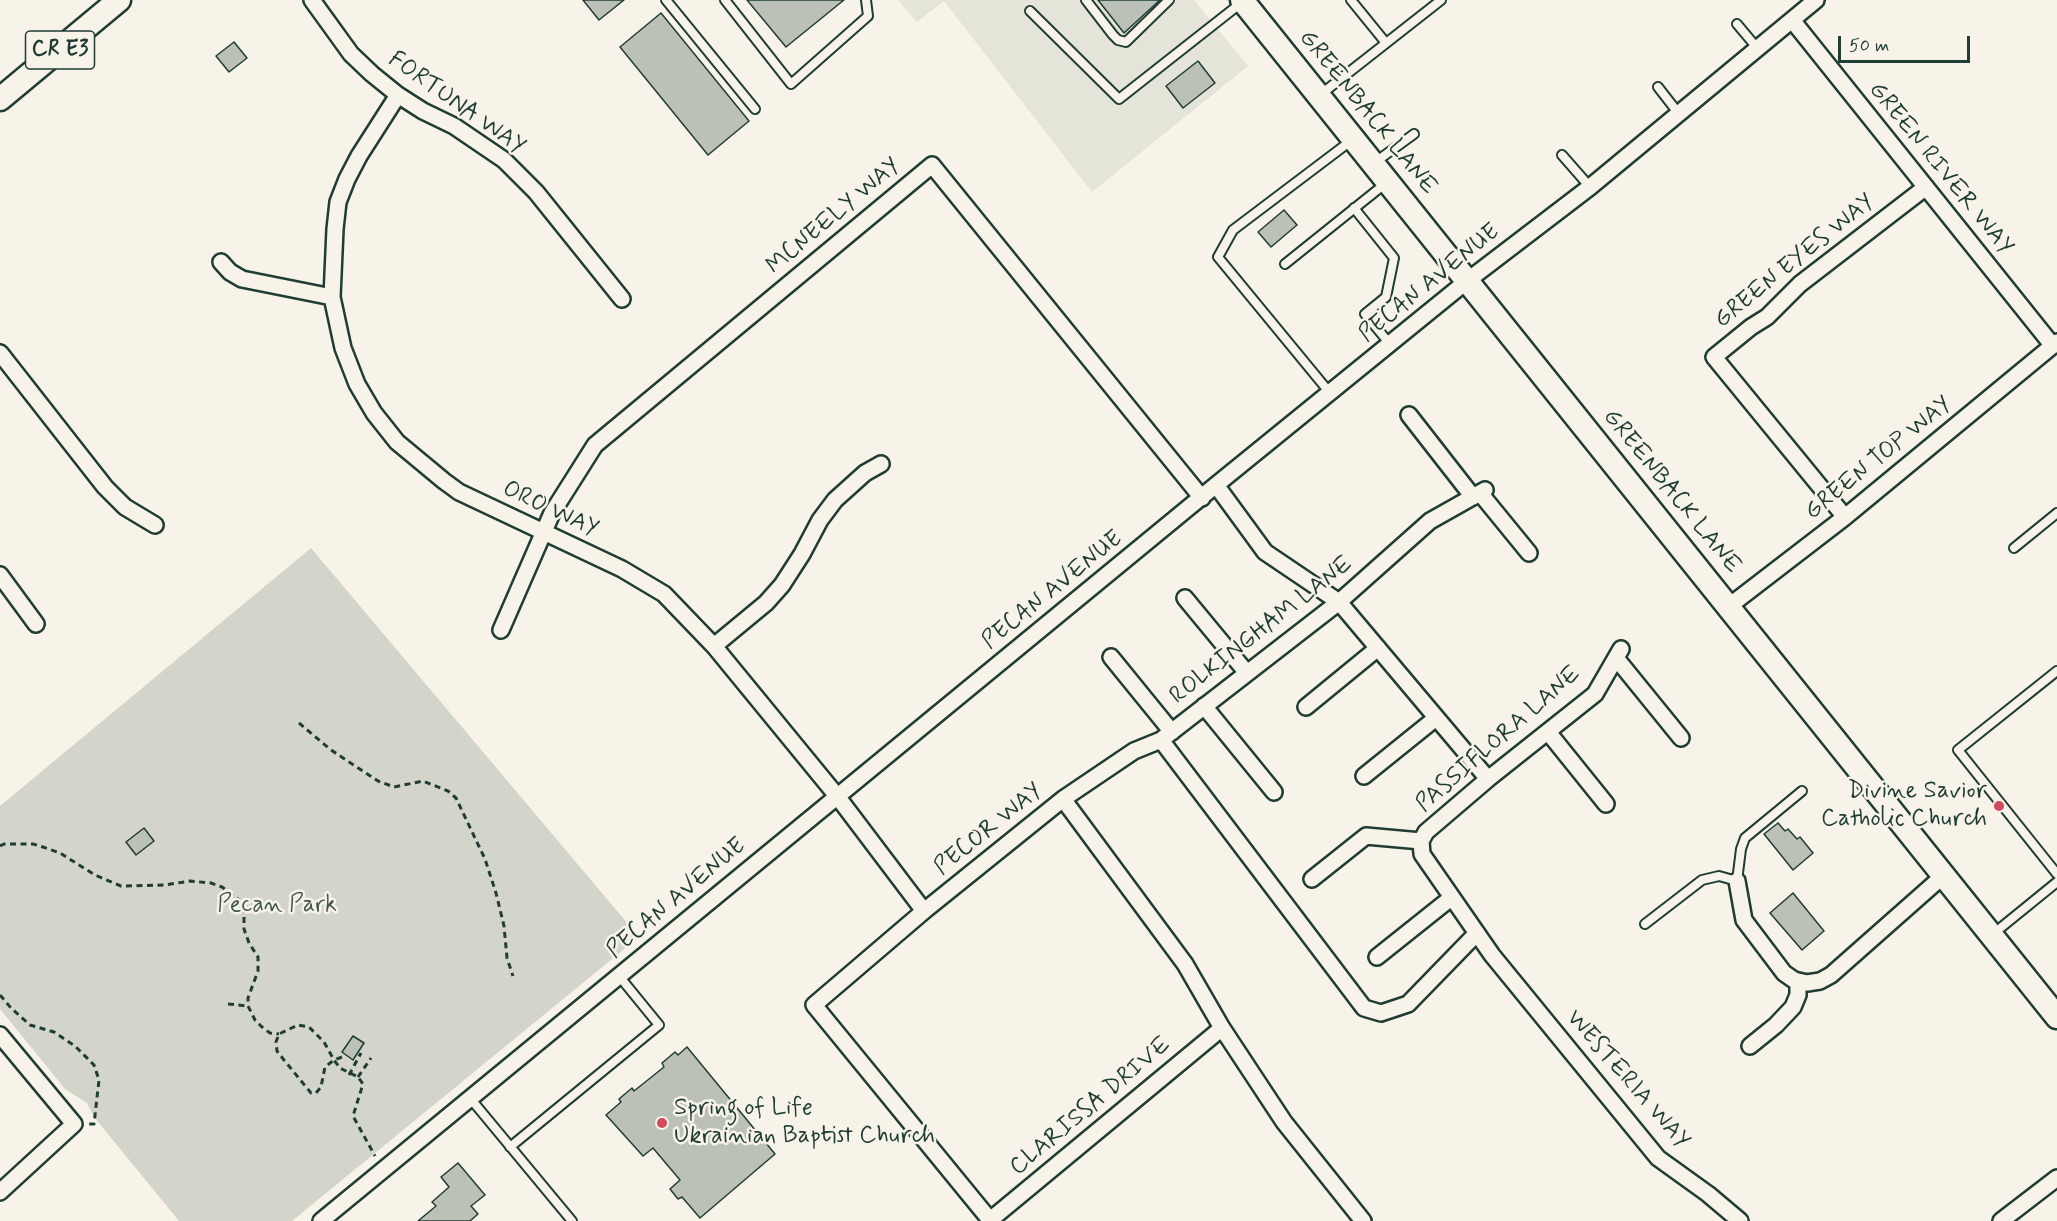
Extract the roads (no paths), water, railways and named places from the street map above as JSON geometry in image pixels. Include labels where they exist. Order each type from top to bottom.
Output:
[{"type":"main road","name":"CR E3","points":[[0,99],[119,0]]},
{"type":"main road","name":"GREENBACK LANE","points":[[1241,1],[2057,1017]]},
{"type":"street","name":"FORTUNA WAY","points":[[312,0],[351,54],[372,74],[398,95],[423,111],[454,126],[504,160],[537,192],[622,299]]},
{"type":"street","name":"PECAN AVENUE","points":[[321,1221],[1216,485],[1467,281],[1590,187],[1816,0]]},
{"type":"street","name":"GREEN RIVER WAY","points":[[1792,20],[2055,344]]},
{"type":"street","name":"ORO WAY","points":[[398,95],[359,156],[338,202],[333,250],[332,297],[343,348],[357,384],[374,413],[397,442],[459,492],[622,569],[664,594],[714,645],[837,796],[924,911]]},
{"type":"street","name":"MCNEELY WAY","points":[[501,630],[552,513],[587,455],[603,436],[932,165],[1202,498]]},
{"type":"street","name":"GREEN EYES WAY","points":[[1845,517],[1714,357],[1767,317],[1800,284],[1926,187]]},
{"type":"street","points":[[221,262],[230,272],[242,279],[332,297]]},
{"type":"street","name":"GREEN TOP WAY","points":[[1728,607],[1845,517],[2055,344]]},
{"type":"street","points":[[0,353],[105,488],[124,507],[155,525]]},
{"type":"street","points":[[1409,415],[1529,553]]},
{"type":"street","points":[[714,645],[766,603],[782,585],[820,520],[839,495],[865,472],[881,464]]},
{"type":"street","points":[[1216,485],[1265,552],[1339,602],[1488,779]]},
{"type":"street","name":"ROLKINGHAM LANE","points":[[1063,799],[1134,751],[1166,736],[1339,602],[1430,521],[1479,494]]},
{"type":"street","points":[[0,575],[36,624]]},
{"type":"street","points":[[1185,598],[1247,673]]},
{"type":"street","points":[[1306,707],[1378,648]]},
{"type":"street","name":"PASSIFLORA LANE","points":[[1492,955],[1425,860],[1421,841],[1426,832],[1488,779],[1595,694],[1618,654],[1681,738]]},
{"type":"street","points":[[1111,657],[1364,1008],[1381,1013],[1408,1004],[1477,933]]},
{"type":"street","points":[[1204,706],[1274,792]]},
{"type":"street","points":[[1364,776],[1436,718]]},
{"type":"street","points":[[1548,732],[1606,804]]},
{"type":"street","name":"PECOR WAY","points":[[989,1221],[814,1005],[924,911],[1063,799],[1185,964],[1222,1028],[1284,1122],[1363,1221]]},
{"type":"street","points":[[1312,879],[1366,836],[1421,841]]},
{"type":"street","points":[[1737,881],[1744,920],[1784,973],[1798,982],[1814,983],[1831,975],[1943,876]]},
{"type":"street","points":[[1377,957],[1451,898]]},
{"type":"street","name":"WESTERIA WAY","points":[[1492,955],[1658,1158],[1708,1194],[1740,1221]]},
{"type":"street","points":[[1750,1046],[1776,1025],[1796,1003],[1798,982]]},
{"type":"street","name":"CLARISSA DRIVE","points":[[989,1221],[1222,1028]]},
{"type":"street","points":[[0,1035],[74,1124],[0,1192]]},
{"type":"street","points":[[2001,1221],[2057,1178]]},
{"type":"lane","points":[[666,0],[755,109]]},
{"type":"lane","points":[[725,0],[791,84],[868,16],[866,0]]},
{"type":"lane","points":[[1086,0],[1113,35],[1118,40],[1126,42],[1169,0]]},
{"type":"lane","points":[[1351,0],[1386,43]]},
{"type":"lane","points":[[1318,96],[1441,0]]},
{"type":"lane","points":[[1030,11],[1119,99],[1241,1]]},
{"type":"lane","points":[[1737,24],[1758,49]]},
{"type":"lane","points":[[1658,87],[1679,114]]},
{"type":"lane","points":[[1373,164],[1414,134]]},
{"type":"lane","points":[[1330,393],[1218,257],[1233,230],[1353,139]]},
{"type":"lane","points":[[1562,155],[1590,187]]},
{"type":"lane","points":[[1285,264],[1387,182]]},
{"type":"lane","points":[[1354,208],[1394,258],[1386,297],[1365,314],[1390,345]]},
{"type":"lane","points":[[2014,548],[2057,513]]},
{"type":"lane","points":[[2057,671],[1958,750],[2057,874]]},
{"type":"lane","points":[[1645,924],[1702,880],[1719,876],[1737,881],[1741,849],[1745,838],[1802,791]]},
{"type":"lane","points":[[1991,935],[2057,882]]},
{"type":"lane","points":[[510,1147],[659,1025],[619,976]]},
{"type":"lane","points":[[470,1098],[572,1221]]},
{"type":"place","name":"Divine Savior Catholic Church","points":[[1999,806]]},
{"type":"place","name":"Spring of Life Ukrainian Baptist Church","points":[[662,1123]]},
{"type":"park label","name":"Pecan Park","points":[[277,906]]}]
